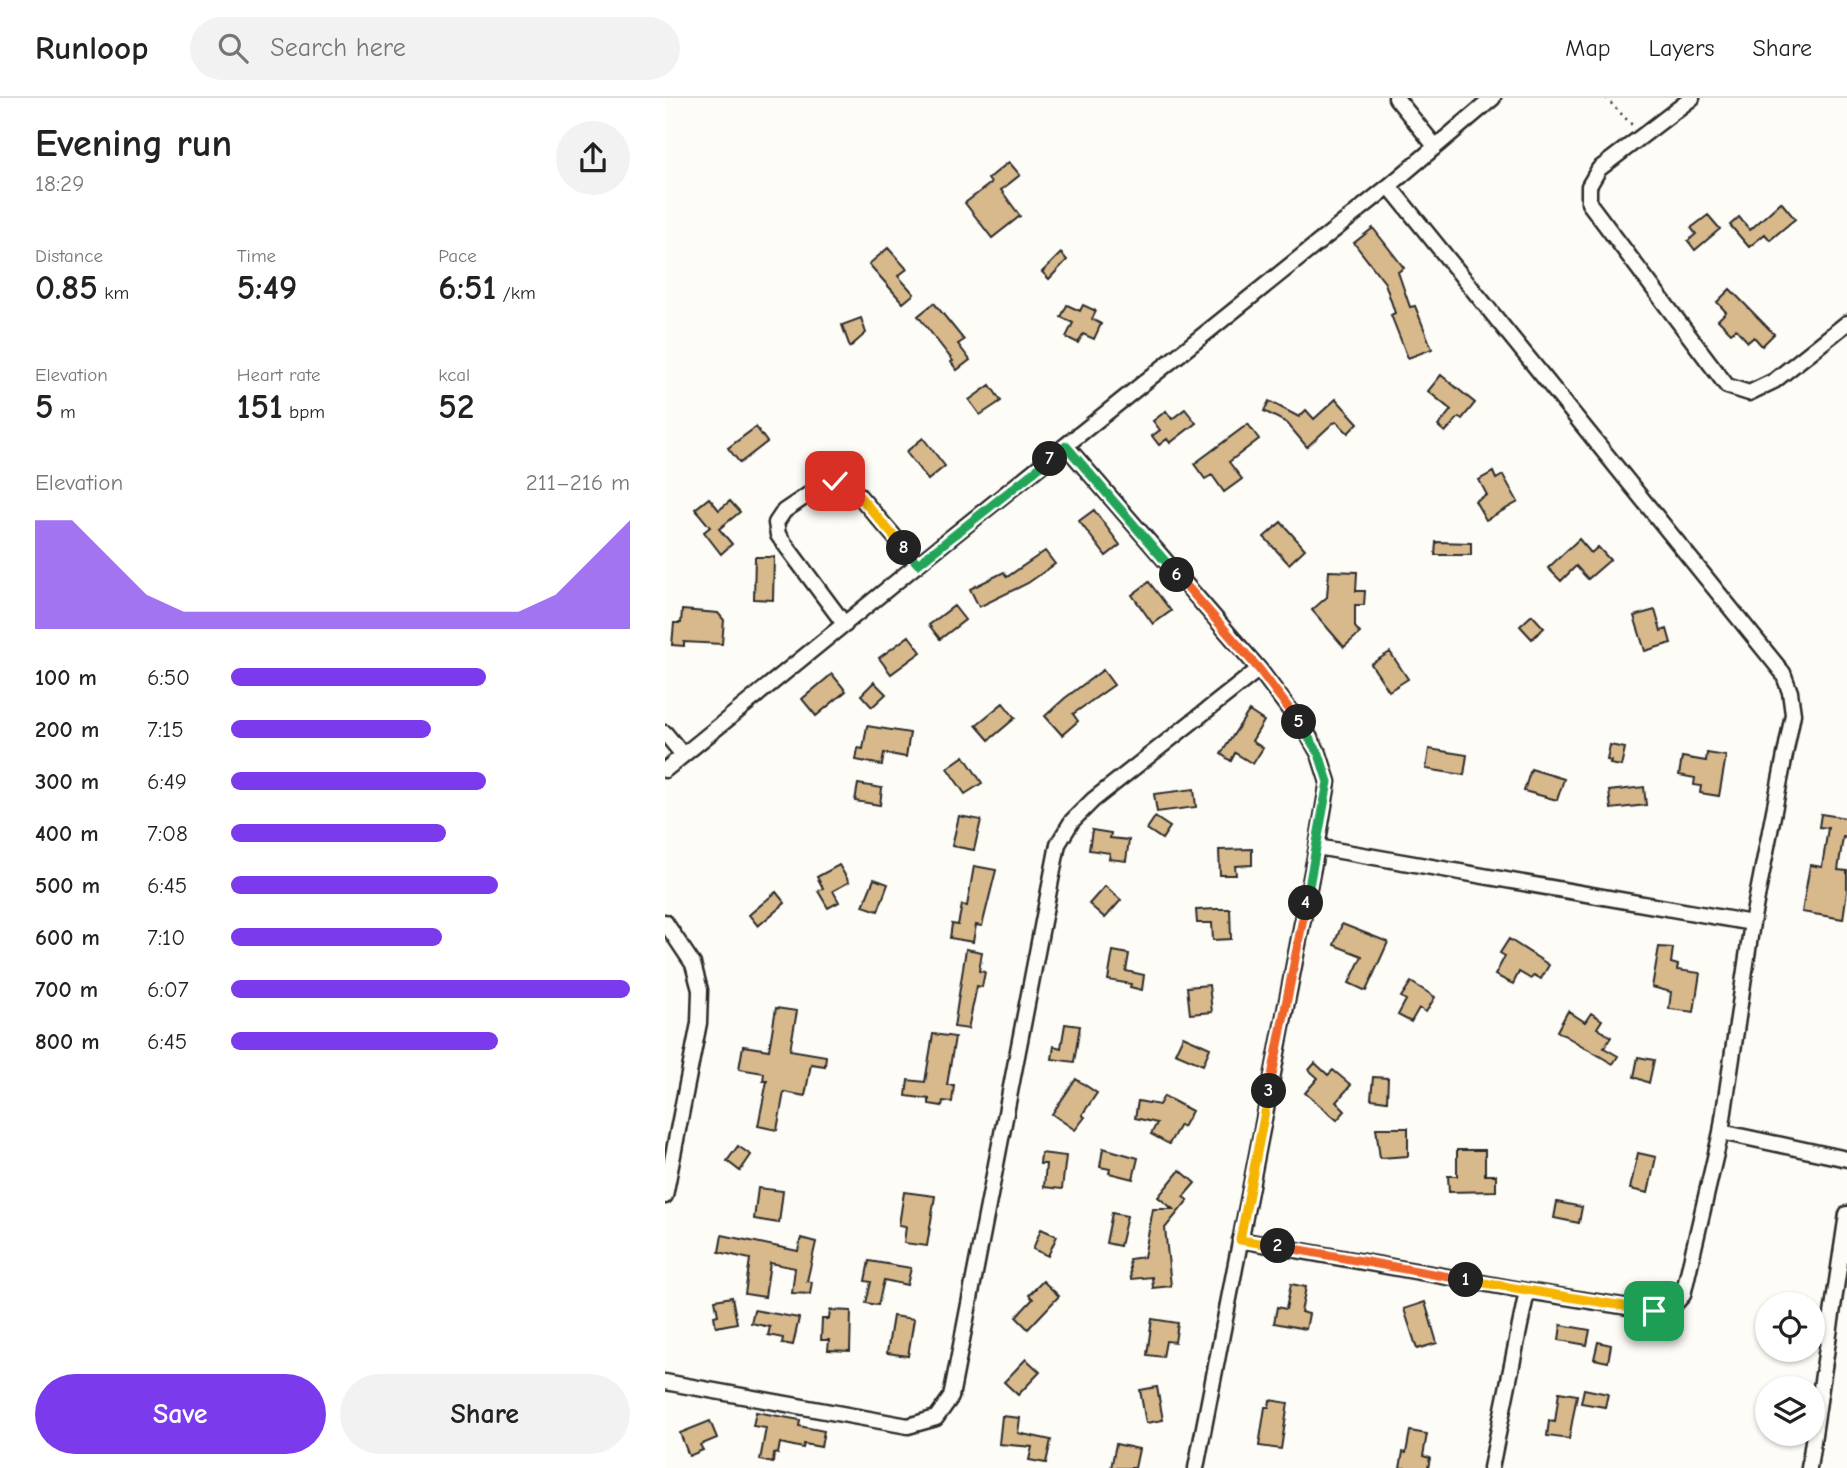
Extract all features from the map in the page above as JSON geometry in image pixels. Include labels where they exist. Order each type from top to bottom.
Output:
[{"type":"street","points":[[1397,98],[1435,146]]},
{"type":"street","points":[[665,770],[1389,186],[1493,98]]},
{"type":"street","points":[[1692,98],[1599,169],[1589,186],[1589,203],[1727,386],[1749,393],[1774,381],[1846,326]]},
{"type":"street","points":[[1240,1240],[1654,1311],[1672,1306],[1683,1295],[1721,1132],[1752,923],[1793,713],[1790,692],[1783,673],[1389,186]]},
{"type":"street","points":[[1066,446],[1259,669],[1307,733],[1319,754],[1328,782],[1196,1468]]},
{"type":"street","points":[[845,625],[778,535],[776,523],[784,511],[824,484],[835,481],[848,483],[918,564]]},
{"type":"street","points":[[665,1382],[908,1426],[936,1418],[951,1397],[1058,844],[1072,821],[1093,800],[1259,669]]},
{"type":"street","points":[[665,733],[683,755]]},
{"type":"street","points":[[1317,847],[1752,923]]},
{"type":"street","points":[[665,922],[693,964],[701,990],[699,1023],[665,1196]]},
{"type":"street","points":[[1721,1132],[1847,1159]]},
{"type":"street","points":[[1809,1468],[1847,1214]]},
{"type":"street","points":[[1490,1468],[1527,1291]]},
{"type":"path","points":[[1606,98],[1642,136]]},
{"type":"building","points":[[1009,162],[1020,175],[1001,190],[1020,216],[992,238],[965,203],[991,183],[988,179]]},
{"type":"building","points":[[1781,202],[1795,219],[1770,240],[1765,234],[1749,247],[1730,225],[1739,217],[1750,230]]},
{"type":"building","points":[[1708,215],[1720,229],[1695,250],[1688,241],[1696,234],[1691,228]]},
{"type":"building","points":[[1373,228],[1404,268],[1398,272],[1410,307],[1415,306],[1432,349],[1408,358],[1391,315],[1395,313],[1385,283],[1354,243]]},
{"type":"building","points":[[888,248],[907,269],[898,276],[914,294],[903,303],[869,264]]},
{"type":"building","points":[[1061,253],[1067,260],[1049,279],[1042,272]]},
{"type":"building","points":[[1730,289],[1774,334],[1762,346],[1754,337],[1748,342],[1736,329],[1731,333],[1718,320],[1726,312],[1717,302]]},
{"type":"building","points":[[934,303],[964,340],[958,344],[970,360],[957,370],[918,316]]},
{"type":"building","points":[[1067,305],[1080,311],[1083,305],[1096,311],[1092,319],[1101,324],[1094,339],[1083,334],[1078,343],[1066,337],[1073,323],[1061,317]]},
{"type":"building","points":[[861,318],[866,333],[850,347],[842,325]]},
{"type":"building","points":[[1441,375],[1475,403],[1462,419],[1459,417],[1445,432],[1438,426],[1451,410],[1428,391]]},
{"type":"building","points":[[990,385],[1001,401],[980,415],[969,400]]},
{"type":"building","points":[[1336,399],[1358,423],[1348,433],[1337,422],[1333,423],[1307,447],[1287,423],[1264,411],[1269,401],[1299,417],[1306,410],[1314,419]]},
{"type":"building","points":[[1185,409],[1196,423],[1170,443],[1167,439],[1159,445],[1152,436],[1160,430],[1153,421],[1166,411],[1172,419]]},
{"type":"building","points":[[1248,424],[1259,439],[1229,462],[1242,479],[1224,492],[1212,475],[1205,479],[1194,464]]},
{"type":"building","points":[[756,427],[767,442],[740,463],[728,448]]},
{"type":"building","points":[[923,438],[945,466],[928,480],[906,452]]},
{"type":"building","points":[[1493,472],[1496,479],[1503,475],[1518,502],[1486,520],[1475,501],[1487,495],[1479,480]]},
{"type":"building","points":[[709,498],[719,510],[730,501],[740,512],[719,529],[732,544],[721,554],[704,532],[710,527],[695,509]]},
{"type":"building","points":[[1094,510],[1120,545],[1106,556],[1079,521]]},
{"type":"building","points":[[1281,522],[1305,549],[1289,564],[1264,537]]},
{"type":"building","points":[[1579,539],[1591,553],[1598,547],[1610,560],[1588,579],[1576,566],[1561,581],[1548,568]]},
{"type":"building","points":[[1436,542],[1471,543],[1471,555],[1435,555]]},
{"type":"building","points":[[1045,551],[1055,564],[1028,583],[979,607],[970,589],[1004,572],[1007,577]]},
{"type":"building","points":[[755,557],[774,557],[773,600],[754,599]]},
{"type":"building","points":[[1329,571],[1357,572],[1356,591],[1365,591],[1364,605],[1355,605],[1355,627],[1360,633],[1344,647],[1312,610],[1327,597]]},
{"type":"building","points":[[1149,582],[1171,611],[1153,624],[1132,595]]},
{"type":"building","points":[[954,606],[965,620],[940,639],[929,625]]},
{"type":"building","points":[[682,610],[718,613],[724,620],[722,644],[684,642],[684,646],[672,645],[674,623],[681,623]]},
{"type":"building","points":[[1655,610],[1661,631],[1667,629],[1671,643],[1645,651],[1634,616]]},
{"type":"building","points":[[1532,615],[1544,628],[1532,639],[1520,626]]},
{"type":"building","points":[[909,636],[921,652],[891,674],[879,658]]},
{"type":"building","points":[[1390,652],[1408,679],[1389,691],[1371,664]]},
{"type":"building","points":[[1103,670],[1114,685],[1073,714],[1078,721],[1062,735],[1045,716]]},
{"type":"building","points":[[832,674],[846,691],[816,716],[802,699]]},
{"type":"building","points":[[874,682],[886,694],[872,707],[861,695]]},
{"type":"building","points":[[1003,703],[1015,718],[989,740],[976,725]]},
{"type":"building","points":[[1249,711],[1264,721],[1252,741],[1263,748],[1253,764],[1235,753],[1231,761],[1221,754]]},
{"type":"building","points":[[867,726],[910,733],[906,757],[884,753],[882,765],[856,760],[858,748],[863,749]]},
{"type":"building","points":[[1610,745],[1625,748],[1621,766],[1610,764],[1611,761],[1607,760]]},
{"type":"building","points":[[1429,749],[1467,755],[1464,775],[1426,769]]},
{"type":"building","points":[[1707,753],[1726,756],[1719,796],[1700,793],[1701,786],[1694,785],[1695,778],[1679,775],[1682,757],[1706,761]]},
{"type":"building","points":[[964,756],[982,783],[965,794],[947,768]]},
{"type":"building","points":[[1531,769],[1564,779],[1557,800],[1524,791]]},
{"type":"building","points":[[858,784],[882,788],[880,805],[855,801]]},
{"type":"building","points":[[1644,787],[1646,805],[1611,809],[1609,791]]},
{"type":"building","points":[[1194,789],[1196,807],[1157,812],[1154,794]]},
{"type":"building","points":[[1821,814],[1847,818],[1847,838],[1843,837],[1838,870],[1847,871],[1843,919],[1802,912],[1810,865],[1822,867],[1828,828],[1819,827]]},
{"type":"building","points":[[959,816],[981,820],[974,850],[952,846]]},
{"type":"building","points":[[1155,817],[1170,827],[1162,839],[1147,829]]},
{"type":"building","points":[[1092,830],[1111,833],[1110,838],[1129,840],[1126,861],[1109,859],[1110,853],[1089,850]]},
{"type":"building","points":[[1252,849],[1252,865],[1235,866],[1236,875],[1220,875],[1219,850]]},
{"type":"building","points":[[839,865],[849,882],[833,891],[839,902],[828,908],[818,891],[823,888],[817,877]]},
{"type":"building","points":[[974,866],[996,870],[982,926],[976,925],[973,942],[950,938],[952,924],[958,925],[962,905],[967,906]]},
{"type":"building","points":[[874,879],[888,884],[878,911],[863,906]]},
{"type":"building","points":[[1105,886],[1121,900],[1105,918],[1089,904]]},
{"type":"building","points":[[776,892],[785,903],[758,926],[749,915]]},
{"type":"building","points":[[1230,909],[1231,939],[1213,940],[1212,923],[1197,923],[1196,910]]},
{"type":"building","points":[[1342,924],[1388,942],[1366,991],[1349,983],[1362,956],[1334,945]]},
{"type":"building","points":[[1509,939],[1549,965],[1541,979],[1534,975],[1531,979],[1519,972],[1513,984],[1495,975],[1505,956],[1500,953]]},
{"type":"building","points":[[1659,947],[1673,948],[1671,963],[1678,965],[1677,970],[1700,973],[1694,1012],[1669,1009],[1671,992],[1652,987]]},
{"type":"building","points":[[966,949],[982,952],[979,971],[985,972],[982,987],[977,986],[968,1029],[954,1027]]},
{"type":"building","points":[[1113,951],[1129,954],[1126,971],[1144,975],[1142,990],[1130,987],[1131,984],[1108,980]]},
{"type":"building","points":[[1411,982],[1435,997],[1426,1012],[1419,1008],[1411,1022],[1398,1015],[1406,1000],[1401,997]]},
{"type":"building","points":[[1209,985],[1212,1012],[1190,1014],[1187,987]]},
{"type":"building","points":[[776,1008],[797,1011],[790,1050],[826,1056],[825,1066],[811,1064],[805,1096],[784,1092],[777,1130],[758,1126],[767,1081],[763,1081],[764,1073],[739,1069],[743,1046],[769,1050]]},
{"type":"building","points":[[1568,1011],[1585,1022],[1591,1013],[1602,1020],[1597,1028],[1611,1037],[1604,1048],[1618,1056],[1613,1064],[1557,1031]]},
{"type":"building","points":[[1065,1024],[1080,1026],[1074,1062],[1052,1059],[1054,1046],[1061,1048]]},
{"type":"building","points":[[933,1034],[955,1037],[947,1085],[954,1085],[952,1102],[943,1101],[942,1106],[929,1104],[929,1099],[906,1096],[908,1080],[925,1082]]},
{"type":"building","points":[[1183,1036],[1210,1048],[1203,1065],[1175,1053]]},
{"type":"building","points":[[1638,1057],[1654,1060],[1649,1083],[1634,1077]]},
{"type":"building","points":[[1315,1063],[1328,1075],[1333,1070],[1351,1085],[1336,1102],[1345,1111],[1337,1120],[1305,1093],[1318,1078],[1309,1070]]},
{"type":"building","points":[[1373,1077],[1388,1078],[1387,1101],[1371,1099]]},
{"type":"building","points":[[1076,1079],[1097,1093],[1075,1130],[1052,1114]]},
{"type":"building","points":[[1164,1096],[1192,1111],[1169,1144],[1151,1134],[1157,1123],[1135,1118],[1138,1101],[1159,1105]]},
{"type":"building","points":[[1376,1128],[1408,1128],[1408,1156],[1380,1158]]},
{"type":"building","points":[[738,1146],[751,1155],[740,1171],[727,1161]]},
{"type":"building","points":[[1103,1148],[1138,1158],[1133,1179],[1109,1173],[1110,1169],[1100,1167]]},
{"type":"building","points":[[1457,1150],[1485,1150],[1485,1175],[1496,1175],[1496,1191],[1449,1192],[1448,1176],[1457,1176]]},
{"type":"building","points":[[1041,1153],[1066,1156],[1062,1189],[1044,1187],[1046,1164],[1040,1164]]},
{"type":"building","points":[[1638,1153],[1656,1157],[1648,1193],[1630,1189]]},
{"type":"building","points":[[1180,1170],[1195,1183],[1183,1197],[1188,1200],[1165,1228],[1171,1286],[1153,1288],[1152,1277],[1131,1279],[1129,1259],[1144,1257],[1153,1209],[1173,1209],[1158,1197]]},
{"type":"building","points":[[758,1188],[783,1191],[779,1223],[754,1219]]},
{"type":"building","points":[[904,1192],[935,1196],[927,1246],[904,1243],[906,1226],[899,1225]]},
{"type":"building","points":[[1557,1202],[1582,1207],[1579,1223],[1554,1218]]},
{"type":"building","points":[[1112,1213],[1127,1216],[1120,1246],[1106,1243]]},
{"type":"building","points":[[1041,1229],[1057,1236],[1048,1256],[1033,1249]]},
{"type":"building","points":[[722,1235],[798,1251],[801,1238],[816,1242],[807,1281],[812,1282],[810,1294],[792,1293],[795,1268],[770,1263],[765,1297],[745,1294],[750,1259],[719,1252]]},
{"type":"building","points":[[869,1261],[911,1268],[907,1285],[884,1280],[878,1305],[866,1303],[871,1282],[865,1281]]},
{"type":"building","points":[[1043,1281],[1059,1296],[1028,1329],[1016,1317],[1033,1299],[1029,1295]]},
{"type":"building","points":[[1291,1284],[1306,1287],[1301,1312],[1309,1314],[1306,1329],[1274,1323],[1277,1307],[1286,1309]]},
{"type":"building","points":[[732,1297],[737,1323],[716,1327],[714,1316],[718,1315],[715,1300]]},
{"type":"building","points":[[1425,1302],[1437,1343],[1417,1349],[1404,1309]]},
{"type":"building","points":[[754,1310],[799,1318],[793,1345],[782,1343],[783,1338],[768,1335],[770,1327],[751,1323]]},
{"type":"building","points":[[830,1310],[851,1311],[850,1351],[828,1350],[829,1340],[821,1340],[822,1319],[829,1319]]},
{"type":"building","points":[[893,1316],[914,1319],[908,1356],[887,1353]]},
{"type":"building","points":[[1152,1319],[1178,1323],[1175,1342],[1166,1341],[1163,1357],[1147,1355]]},
{"type":"building","points":[[1561,1325],[1590,1330],[1587,1345],[1559,1340]]},
{"type":"building","points":[[1598,1342],[1611,1345],[1608,1362],[1594,1359]]},
{"type":"building","points":[[1026,1359],[1040,1372],[1018,1395],[1004,1382]]},
{"type":"building","points":[[1157,1387],[1163,1420],[1146,1423],[1140,1390]]},
{"type":"building","points":[[1584,1389],[1608,1394],[1605,1407],[1581,1403]]},
{"type":"building","points":[[1559,1392],[1577,1395],[1569,1439],[1547,1436],[1549,1421],[1555,1422]]},
{"type":"building","points":[[1270,1400],[1288,1403],[1281,1449],[1259,1446],[1265,1407],[1269,1407]]},
{"type":"building","points":[[756,1412],[800,1420],[799,1426],[824,1431],[821,1447],[804,1444],[803,1448],[780,1443],[778,1454],[774,1453],[773,1463],[760,1460],[766,1428],[753,1426]]},
{"type":"building","points":[[1002,1416],[1020,1418],[1018,1433],[1051,1440],[1046,1463],[1029,1460],[1032,1447],[999,1444]]},
{"type":"building","points":[[710,1421],[717,1438],[700,1445],[703,1450],[689,1456],[680,1433]]},
{"type":"building","points":[[1410,1431],[1427,1434],[1423,1456],[1430,1458],[1428,1468],[1400,1468]]},
{"type":"building","points":[[1116,1444],[1139,1449],[1135,1468],[1111,1468]]},
{"type":"route","points":[[835,481],[848,483],[918,564],[1066,446],[1259,669],[1307,733],[1319,754],[1328,782],[1240,1240],[1654,1311]]}]
